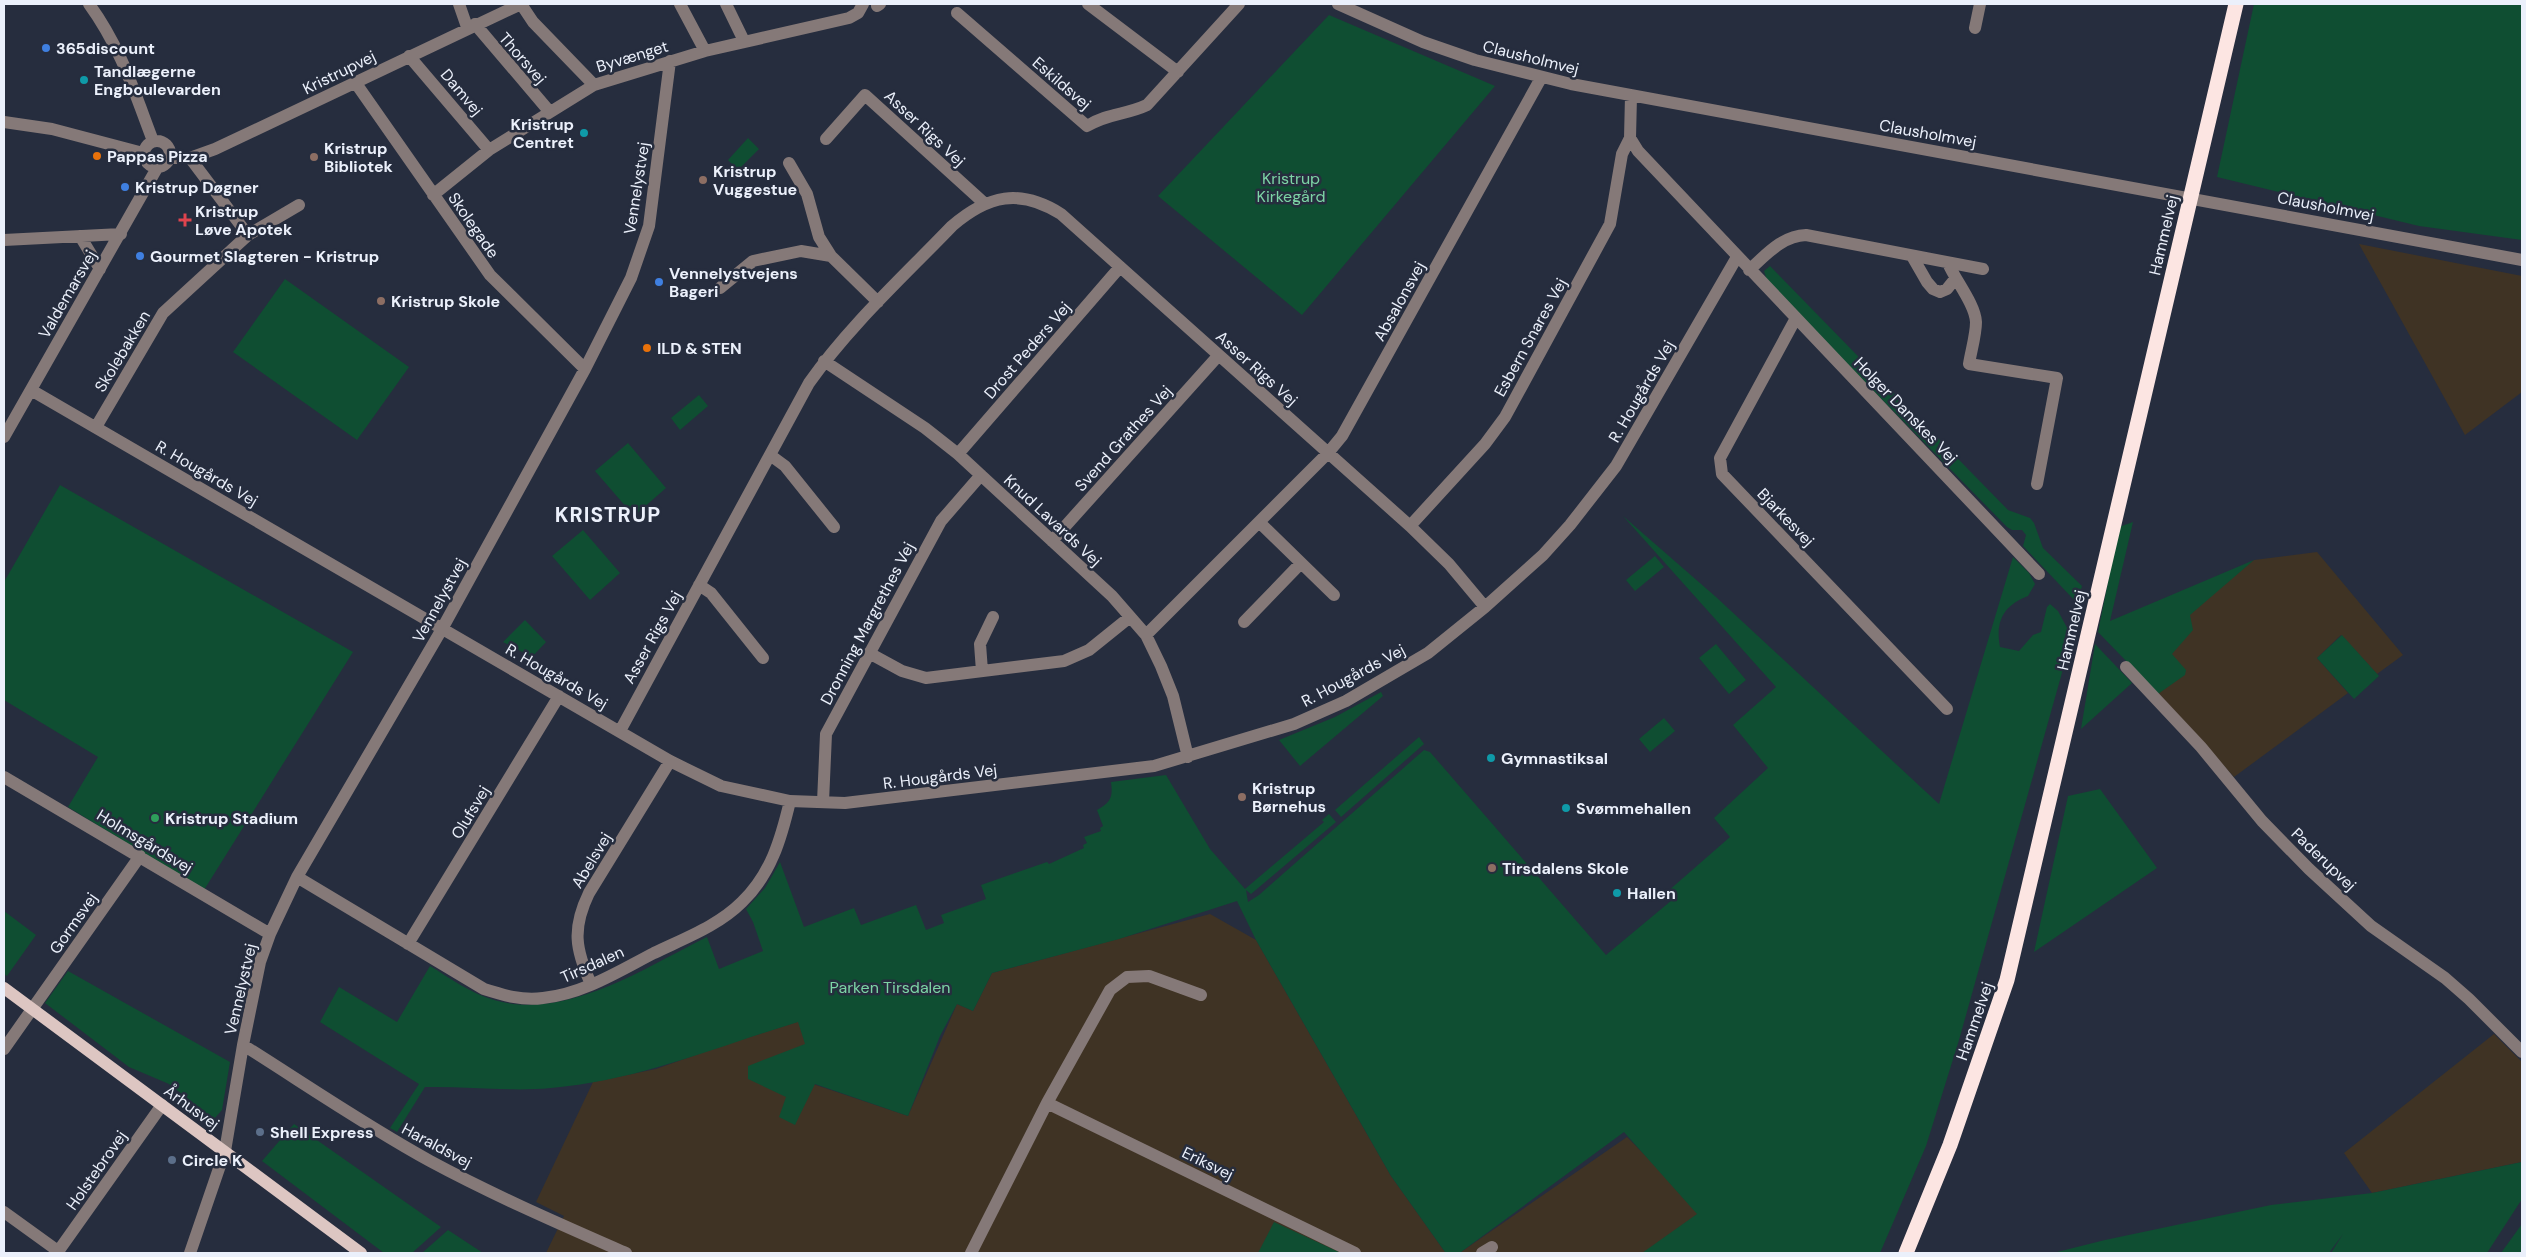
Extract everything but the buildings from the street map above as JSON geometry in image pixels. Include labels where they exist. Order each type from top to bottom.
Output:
[{"type":"highway","name":"Hammelvej","points":[[1906,1253],[1950,1145],[2007,980],[2236,4]]},
{"type":"main road","name":"Århusvej","points":[[4,988],[362,1253]]},
{"type":"street","points":[[88,4],[106,28],[121,57],[153,142]]},
{"type":"street","points":[[459,4],[471,26]]},
{"type":"street","points":[[521,4],[533,22],[594,85]]},
{"type":"street","name":"Kristrupvej","points":[[170,158],[190,158],[216,149],[471,26],[521,4]]},
{"type":"street","points":[[680,4],[705,51]]},
{"type":"street","points":[[726,4],[744,41]]},
{"type":"street","name":"Byvænget","points":[[433,194],[489,150],[549,111],[594,85],[670,60],[744,41],[849,18],[858,13],[864,4]]},
{"type":"street","points":[[1088,4],[1178,72]]},
{"type":"street","name":"Eskildsvej","points":[[957,13],[1087,126],[1101,117],[1131,112],[1147,105],[1239,4]]},
{"type":"street","name":"Clausholmvej","points":[[1338,4],[1423,42],[1541,78],[2522,260]]},
{"type":"street","points":[[1975,28],[1980,4]]},
{"type":"street","name":"Thorsvej","points":[[471,26],[549,111]]},
{"type":"street","name":"Damvej","points":[[409,56],[489,150]]},
{"type":"street","name":"Vennelystvej","points":[[191,1249],[225,1151],[243,1045],[260,962],[270,934],[297,877],[442,629],[585,369],[631,278],[649,226],[670,60]]},
{"type":"street","name":"Absalonsvej","points":[[1146,636],[1328,453],[1342,436],[1541,78]]},
{"type":"street","name":"Skolegade","points":[[355,82],[490,276],[585,369]]},
{"type":"street","name":"Asser Rigs Vej","points":[[826,139],[865,95],[984,203]]},
{"type":"street","points":[[1630,138],[1631,96]]},
{"type":"street","points":[[4,122],[52,129],[143,153]]},
{"type":"street","name":"Holger Danskes Vej","points":[[1630,138],[1638,151],[1749,270],[2039,574]]},
{"type":"street","name":"Esbern Snares Vej","points":[[1410,526],[1485,444],[1505,417],[1610,224],[1622,154],[1630,138]]},
{"type":"street","points":[[153,142],[165,144],[169,150],[170,158],[165,165],[157,168],[147,164],[143,153],[146,146],[153,142]]},
{"type":"street","points":[[190,158],[248,235]]},
{"type":"street","points":[[790,164],[807,194],[819,237],[831,256],[878,302]]},
{"type":"street","name":"Valdemarsvej","points":[[4,437],[157,168]]},
{"type":"street","name":"Asser Rigs Vej","points":[[620,731],[809,383],[824,361],[878,302],[967,213],[984,203],[1016,197],[1046,205],[1061,214],[1410,526],[1449,564],[1485,607]]},
{"type":"street","name":"Skolebakken","points":[[96,427],[164,313],[248,235],[299,205]]},
{"type":"street","points":[[4,240],[121,234]]},
{"type":"street","points":[[1749,270],[1781,242],[1792,236],[1806,235],[1983,269]]},
{"type":"street","points":[[80,236],[100,269]]},
{"type":"street","points":[[720,288],[753,261],[801,251],[831,256]]},
{"type":"street","points":[[1912,256],[1933,290],[1940,292],[1947,289],[1955,279]]},
{"type":"street","name":"R. Hougårds Vej","points":[[31,390],[670,761],[721,786],[790,801],[845,803],[1154,766],[1294,724],[1346,701],[1428,653],[1485,607],[1548,549],[1616,466],[1737,257]]},
{"type":"street","points":[[1948,263],[1955,279],[1971,305],[1976,321],[1969,364],[2057,378],[2037,484]]},
{"type":"street","name":"Drost Peders Vej","points":[[958,454],[1120,267]]},
{"type":"street","name":"Bjarkesvej","points":[[1796,318],[1720,458],[1722,474],[1947,709]]},
{"type":"street","name":"Svend Grathes Vej","points":[[1052,541],[1218,356]]},
{"type":"street","name":"Knud Lavards Vej","points":[[824,361],[926,428],[958,454],[1112,596],[1146,636],[1173,696],[1188,757]]},
{"type":"street","points":[[770,455],[785,466],[834,528]]},
{"type":"street","name":"Dronning Margrethes Vej","points":[[823,802],[826,734],[941,521],[981,476]]},
{"type":"street","points":[[1259,522],[1334,595]]},
{"type":"street","points":[[1244,622],[1301,563]]},
{"type":"street","name":"Asser Rigs Vej","points":[[699,585],[711,593],[763,658]]},
{"type":"street","points":[[982,671],[980,644],[993,617]]},
{"type":"street","points":[[869,653],[902,672],[926,678],[1064,661],[1089,650],[1130,617]]},
{"type":"street","name":"Paderupvej","points":[[2126,667],[2201,747],[2262,821],[2309,869],[2371,926],[2445,978],[2522,1052]]},
{"type":"street","name":"Olufsvej","points":[[408,944],[559,696]]},
{"type":"street","name":"Abelsvej","points":[[591,984],[581,963],[577,946],[580,912],[589,893],[670,761]]},
{"type":"street","name":"Holmsgårdsvej","points":[[4,777],[270,934]]},
{"type":"street","name":"Tirsdalen","points":[[297,877],[484,989],[513,998],[541,999],[566,994],[591,984],[720,921],[743,901],[765,873],[779,845],[790,801]]},
{"type":"street","name":"Gormsvej","points":[[4,1049],[140,856]]},
{"type":"street","points":[[971,1253],[1047,1103],[1110,990],[1127,978],[1149,976],[1201,994]]},
{"type":"street","name":"Haraldsvej","points":[[243,1045],[431,1162],[626,1253]]},
{"type":"street","name":"Eriksvej","points":[[1047,1103],[1355,1253]]},
{"type":"street","name":"Holstebrovej","points":[[57,1252],[162,1105]]},
{"type":"street","points":[[4,1212],[57,1252]]},
{"type":"street","points":[[191,1249],[204,1253]]},
{"type":"shaded area","points":[[2359,244],[2522,276],[2522,392],[2465,435]]},
{"type":"shaded area","points":[[2317,552],[2403,655],[2377,674],[2341,635],[2317,658],[2348,693],[2234,777],[2141,674],[2182,611],[2254,560]]},
{"type":"shaded area","points":[[1210,914],[1256,940],[1391,1176],[1445,1252],[1461,1252],[1627,1137],[1742,1253],[546,1253],[564,1216],[536,1202],[593,1082],[656,1069],[721,1046],[829,1012],[798,1079],[908,1116],[957,1004],[973,1011],[992,973]]},
{"type":"shaded area","points":[[2494,1034],[2522,1062],[2522,1162],[2372,1193],[2344,1153]]},
{"type":"green space","points":[[2254,4],[2522,4],[2522,240],[2419,226],[2217,177]]},
{"type":"green space","name":"Kristrup Kirkegård","points":[[1329,15],[1495,86],[1302,315],[1158,196]]},
{"type":"green space","points":[[748,138],[759,149],[738,170],[728,160]]},
{"type":"green space","points":[[1770,266],[2008,510],[2030,518],[2034,523],[2043,548],[2082,586],[2077,603],[2023,546],[2026,535],[2022,530],[2012,530],[2007,527],[1768,283],[1764,271]]},
{"type":"green space","points":[[285,279],[409,367],[357,440],[233,352]]},
{"type":"green space","points":[[699,395],[708,406],[680,430],[671,418]]},
{"type":"green space","points":[[628,443],[666,488],[634,516],[595,471]]},
{"type":"green space","points":[[60,485],[353,652],[204,890],[68,807],[98,757],[4,700],[4,582]]},
{"type":"green space","name":"Parken Tirsdalen","points":[[1623,516],[1716,597],[1939,804],[2013,557],[2029,573],[2035,584],[2028,596],[2013,604],[2003,615],[1999,629],[2000,647],[2019,651],[2033,635],[2041,632],[2047,607],[2050,604],[2058,611],[2072,637],[1959,1040],[1926,1146],[1880,1253],[1642,1253],[1697,1214],[1624,1132],[1461,1252],[1445,1252],[1391,1176],[1256,940],[1237,901],[1119,939],[992,973],[973,1011],[957,1004],[940,1036],[908,1116],[815,1084],[795,1125],[779,1117],[786,1097],[748,1079],[748,1066],[805,1044],[798,1022],[645,1071],[583,1084],[520,1089],[425,1087],[397,1132],[390,1128],[419,1084],[320,1022],[339,987],[397,1022],[430,966],[460,985],[485,997],[521,1005],[549,1003],[604,988],[707,937],[719,969],[763,951],[753,922],[746,909],[765,888],[780,862],[804,927],[854,908],[861,925],[916,905],[926,930],[944,923],[941,915],[986,899],[981,885],[1047,862],[1049,864],[1084,848],[1083,845],[1087,843],[1084,837],[1101,831],[1100,828],[1103,826],[1097,810],[1110,799],[1112,792],[1111,782],[1166,775],[1210,849],[1245,889],[1324,822],[1322,820],[1329,814],[1336,822],[1251,894],[1246,890],[1248,902],[1259,895],[1424,750],[1430,752],[1606,955],[1672,900],[1667,892],[1730,837],[1714,818],[1768,768],[1733,725],[1776,687]]},
{"type":"green space","points":[[2133,522],[2110,621],[2254,560],[2190,615],[2193,630],[2172,654],[2186,670],[2185,675],[2158,694],[2098,632],[2119,527]]},
{"type":"green space","points":[[583,530],[620,573],[590,600],[552,556]]},
{"type":"green space","points":[[1655,556],[1664,567],[1635,591],[1626,580]]},
{"type":"green space","points":[[525,620],[546,642],[532,657],[503,642]]},
{"type":"green space","points":[[2342,635],[2379,676],[2354,699],[2317,658]]},
{"type":"green space","points":[[1716,644],[1746,680],[1729,694],[1699,658]]},
{"type":"green space","points":[[2095,644],[2132,683],[2081,729]]},
{"type":"green space","points":[[1381,692],[1383,696],[1300,766],[1279,740],[1335,717]]},
{"type":"green space","points":[[1664,718],[1675,731],[1650,752],[1639,739]]},
{"type":"green space","points":[[1419,737],[1424,744],[1341,817],[1335,810]]},
{"type":"green space","points":[[2100,789],[2157,868],[2034,952],[2068,796]]},
{"type":"green space","points":[[4,911],[36,935],[7,976],[4,974]]},
{"type":"green space","points":[[68,971],[230,1062],[222,1110],[214,1119],[169,1084],[129,1067],[45,1003]]},
{"type":"green space","points":[[294,1124],[441,1227],[412,1253],[384,1253],[262,1161]]},
{"type":"green space","points":[[2522,1162],[2522,1199],[2487,1253],[2331,1253],[2343,1234],[2329,1253],[2053,1253],[2105,1240],[2271,1205],[2372,1193]]},
{"type":"green space","points":[[1274,1222],[1341,1253],[1258,1253]]},
{"type":"green space","points":[[2522,1224],[2522,1253],[2501,1253]]},
{"type":"green space","points":[[448,1230],[483,1253],[422,1253]]},
{"type":"place","name":"365discount","points":[[46,48]]},
{"type":"place","name":"Tandlægerne Engboulevarden","points":[[84,80]]},
{"type":"place","name":"Kristrup Centret","points":[[584,133]]},
{"type":"place","name":"Pappas Pizza","points":[[97,156]]},
{"type":"place","name":"Kristrup Bibliotek","points":[[314,157]]},
{"type":"place","name":"Kristrup Vuggestue","points":[[703,180]]},
{"type":"place","name":"Kristrup Døgner","points":[[125,187]]},
{"type":"place","name":"Kristrup Løve Apotek","points":[[185,220]]},
{"type":"place","name":"Gourmet Slagteren - Kristrup","points":[[140,256]]},
{"type":"place","name":"Vennelystvejens Bageri","points":[[659,282]]},
{"type":"place","name":"Kristrup Skole","points":[[381,301]]},
{"type":"place","name":"ILD & STEN","points":[[647,348]]},
{"type":"place","name":"Gymnastiksal","points":[[1491,758]]},
{"type":"place","name":"Kristrup Børnehus","points":[[1242,797]]},
{"type":"place","name":"Svømmehallen","points":[[1566,808]]},
{"type":"place","name":"Kristrup Stadium","points":[[155,818]]},
{"type":"place","name":"Tirsdalens Skole","points":[[1492,868]]},
{"type":"place","name":"Hallen","points":[[1617,893]]},
{"type":"place","name":"Shell Express","points":[[260,1132]]},
{"type":"place","name":"Circle K","points":[[172,1160]]},
{"type":"district","name":"KRISTRUP","points":[[608,515]]}]
